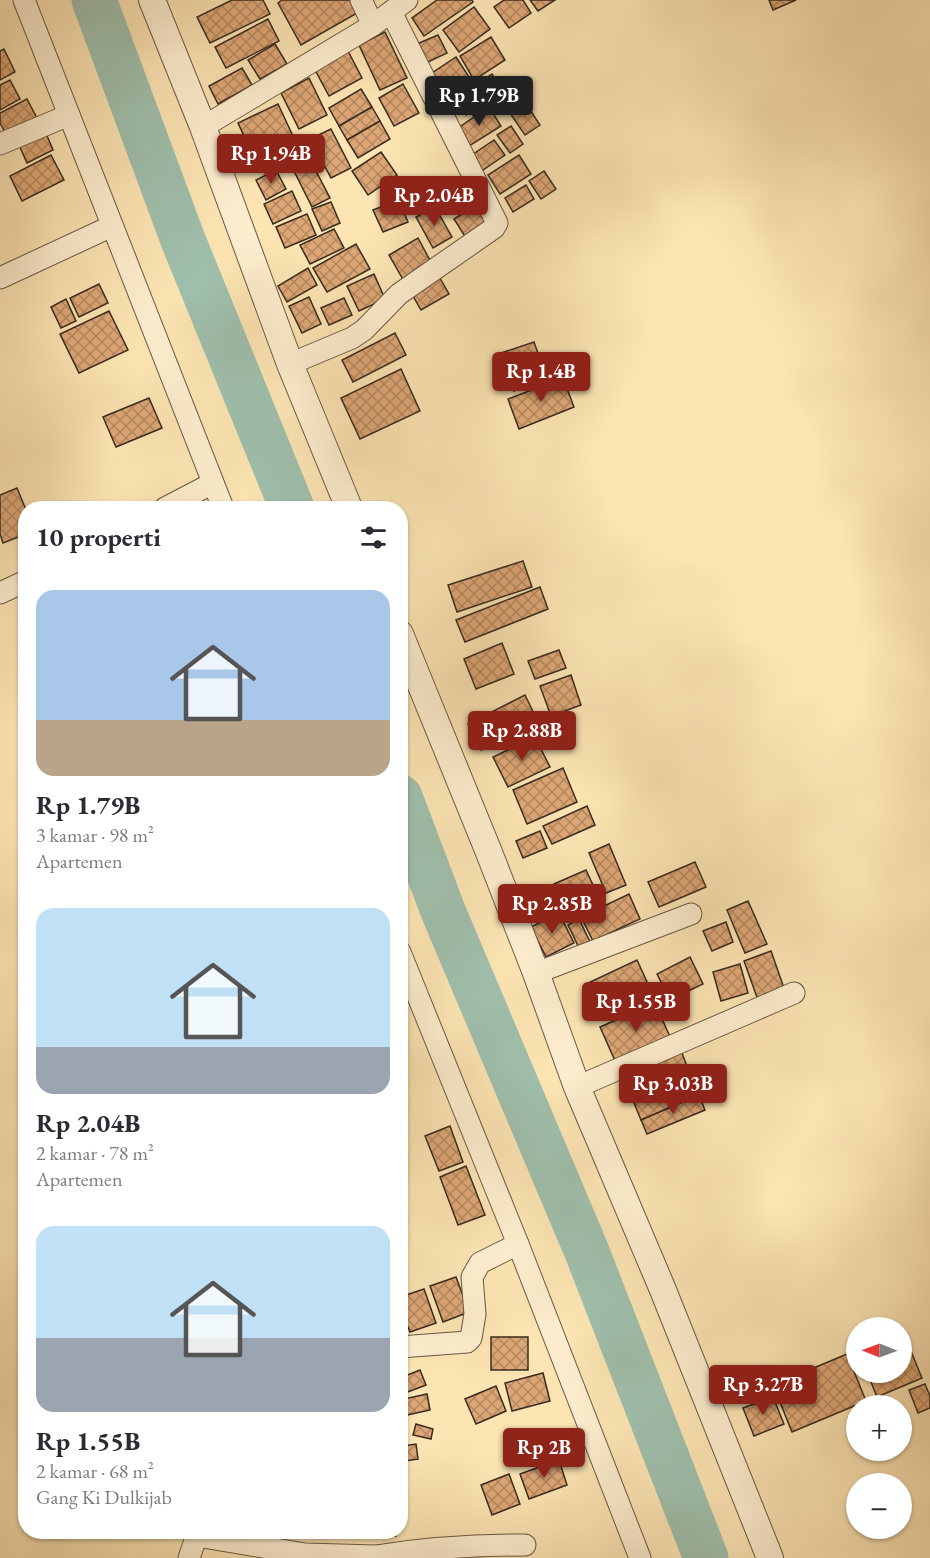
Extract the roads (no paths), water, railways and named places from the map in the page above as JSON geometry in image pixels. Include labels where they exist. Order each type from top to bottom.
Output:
[{"type":"street","points":[[24,0],[220,501]]},
{"type":"street","points":[[152,0],[203,127],[291,364],[347,501]]},
{"type":"street","points":[[361,0],[373,25]]},
{"type":"street","points":[[203,127],[373,25],[399,6],[497,223],[494,228],[399,294],[364,330],[352,338],[291,364]]},
{"type":"street","points":[[0,144],[69,115]]},
{"type":"street","points":[[0,278],[112,226]]},
{"type":"street","points":[[178,501],[213,483]]},
{"type":"street","points":[[0,593],[18,585]]},
{"type":"street","points":[[408,654],[536,973],[577,1087],[663,1290],[770,1558]]},
{"type":"street","points":[[536,973],[691,914]]},
{"type":"street","points":[[408,972],[518,1244],[640,1558]]},
{"type":"street","points":[[577,1087],[794,993]]},
{"type":"street","points":[[408,1346],[467,1342],[471,1338],[475,1314],[472,1277],[480,1263],[518,1244]]},
{"type":"street","points":[[189,1558],[195,1539]]},
{"type":"street","points":[[222,1539],[305,1556],[376,1557],[470,1545],[525,1545]]},
{"type":"waterway","points":[[94,0],[183,240],[289,501]]},
{"type":"waterway","points":[[408,818],[443,911],[587,1252],[706,1558]]}]
